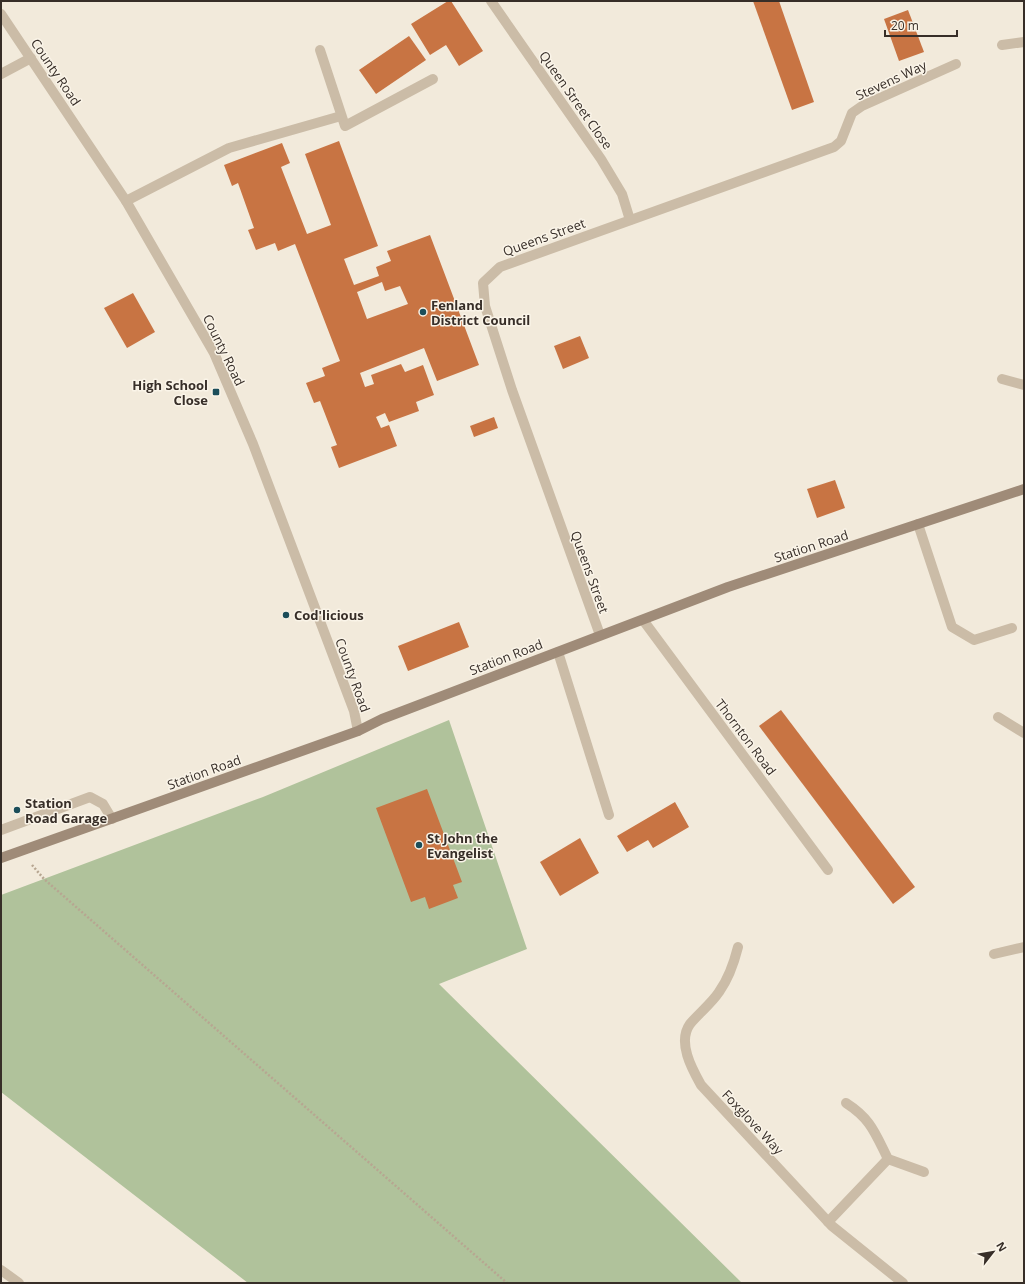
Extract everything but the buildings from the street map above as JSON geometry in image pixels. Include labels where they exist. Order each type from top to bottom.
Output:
[{"type":"main road","name":"Station Road","points":[[1,858],[358,731],[382,719],[728,587],[1024,489]]},
{"type":"street","name":"Queen Street Close","points":[[491,1],[601,159],[622,194],[630,220]]},
{"type":"street","name":"County Road","points":[[1,14],[126,201],[214,353],[253,444],[354,711],[358,731]]},
{"type":"street","points":[[1002,45],[1024,42]]},
{"type":"street","points":[[320,50],[345,126],[433,79]]},
{"type":"street","points":[[1,74],[31,58]]},
{"type":"street","name":"Stevens Way","points":[[834,147],[841,141],[852,113],[862,106],[956,64]]},
{"type":"street","points":[[126,201],[229,148],[341,116]]},
{"type":"street","name":"Queens Street","points":[[600,635],[512,390],[485,306],[483,283],[500,267],[834,147]]},
{"type":"street","points":[[1002,379],[1024,385]]},
{"type":"street","points":[[918,524],[952,627],[974,640],[1012,628]]},
{"type":"street","name":"Thornton Road","points":[[643,620],[828,870]]},
{"type":"street","points":[[558,652],[608,815]]},
{"type":"street","points":[[998,717],[1024,733]]},
{"type":"street","points":[[1,830],[90,797],[103,804],[112,819]]},
{"type":"street","name":"Foxglove Way","points":[[738,946],[731,972],[718,993],[689,1026],[685,1042],[691,1068],[701,1085],[828,1222],[903,1283]]},
{"type":"street","points":[[994,954],[1024,947]]},
{"type":"street","points":[[846,1103],[870,1122],[888,1159],[924,1172]]},
{"type":"street","points":[[828,1222],[888,1159]]},
{"type":"street","points":[[1,1270],[18,1283]]},
{"type":"path","points":[[20,852],[44,879],[507,1283]]},
{"type":"green space","points":[[449,720],[527,949],[439,984],[742,1283],[248,1283],[1,1092],[1,895],[263,797]]},
{"type":"place","name":"Fenland District Council","points":[[423,312]]},
{"type":"place","name":"High School Close","points":[[216,392]]},
{"type":"place","name":"Cod'licious","points":[[286,615]]},
{"type":"place","name":"Station Road Garage","points":[[17,810]]},
{"type":"place","name":"St John the Evangelist","points":[[419,845]]}]
